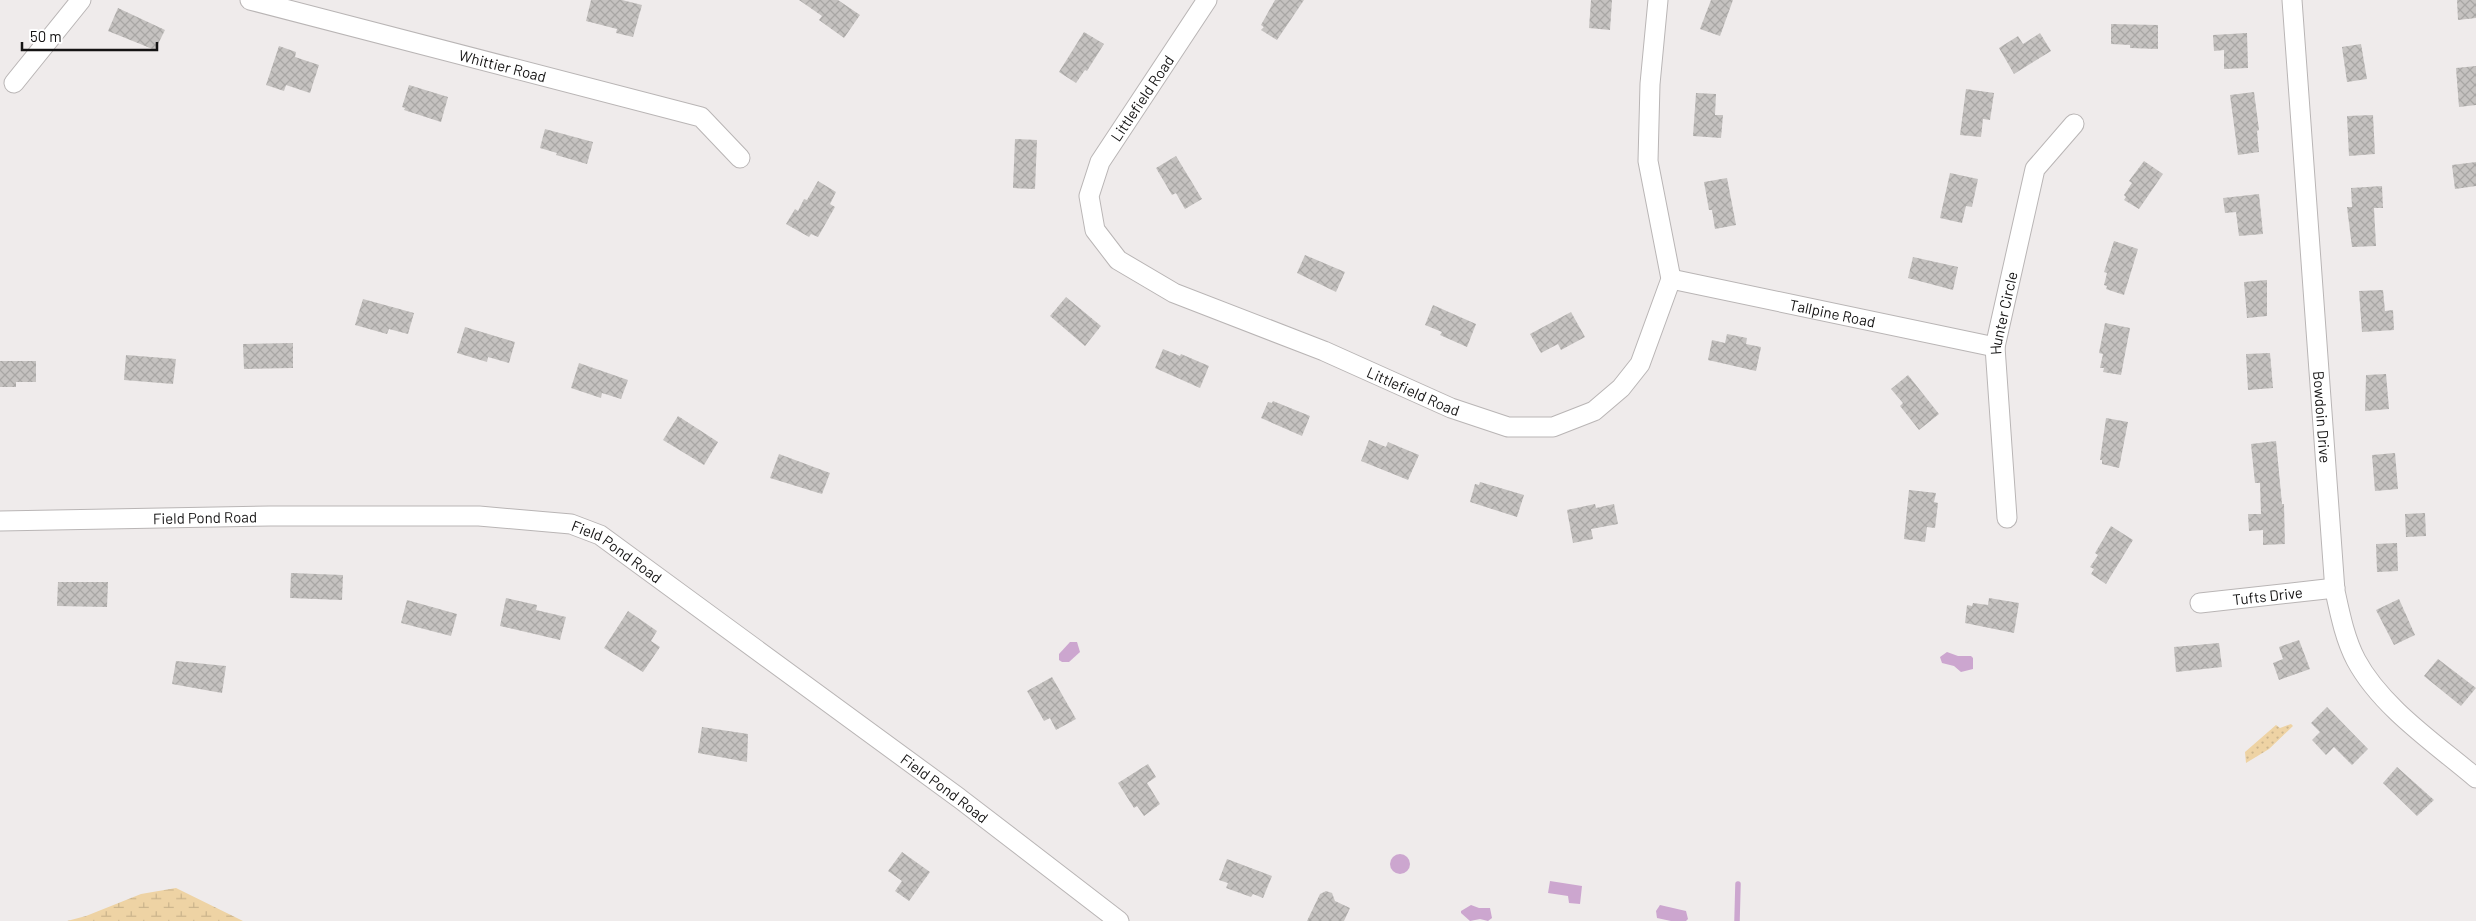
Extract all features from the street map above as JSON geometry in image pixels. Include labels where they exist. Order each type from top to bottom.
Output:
[{"type":"street","points":[[14,83],[81,0]]},
{"type":"street","name":"Whittier Road","points":[[250,0],[700,117],[740,158]]},
{"type":"street","name":"Littlefield Road","points":[[1207,0],[1100,162],[1089,196],[1095,230],[1118,260],[1174,293],[1324,351],[1451,408],[1508,427],[1553,428],[1594,411],[1621,388],[1640,364],[1670,279]]},
{"type":"street","points":[[1658,0],[1650,84],[1648,161],[1670,279]]},
{"type":"street","name":"Bowdoin Drive","points":[[2292,0],[2335,588],[2348,642],[2370,682],[2395,709],[2476,778]]},
{"type":"street","name":"Hunter Circle","points":[[2007,518],[1995,347],[2035,169],[2074,124]]},
{"type":"street","name":"Tallpine Road","points":[[1670,279],[1995,347]]},
{"type":"street","name":"Field Pond Road","points":[[0,521],[91,518],[380,515],[479,516],[571,524],[600,535],[959,798],[1119,921]]},
{"type":"street","name":"Tufts Drive","points":[[2200,604],[2335,588]]},
{"type":"green space","points":[[2291,724],[2293,726],[2269,749],[2246,763],[2245,752],[2276,725],[2280,728]]},
{"type":"green space","points":[[176,888],[243,921],[67,921],[86,916],[141,894]]},
{"type":"shaded area","points":[[1070,642],[1077,642],[1080,652],[1069,662],[1062,662],[1059,660],[1059,654]]},
{"type":"shaded area","points":[[1947,652],[1958,656],[1971,656],[1973,658],[1973,669],[1961,672],[1954,666],[1942,663],[1940,657]]},
{"type":"shaded area","points":[[1400,854],[1407,857],[1410,864],[1407,871],[1400,874],[1393,871],[1390,864],[1393,857]]},
{"type":"shaded area","points":[[1550,881],[1582,886],[1580,904],[1569,903],[1568,896],[1548,893]]},
{"type":"shaded area","points":[[1471,905],[1479,908],[1490,908],[1492,918],[1488,921],[1480,919],[1470,921],[1461,911]]},
{"type":"shaded area","points":[[1660,905],[1686,911],[1688,919],[1686,921],[1671,921],[1657,918],[1656,911]]},
{"type":"building","points":[[591,0],[622,0],[642,5],[633,37],[616,33],[617,29],[586,21]]},
{"type":"building","points":[[799,0],[838,0],[860,15],[844,38],[819,20],[822,16]]},
{"type":"building","points":[[1275,0],[1304,0],[1277,40],[1261,30],[1264,27],[1261,25]]},
{"type":"building","points":[[1591,0],[1612,0],[1610,30],[1589,28]]},
{"type":"building","points":[[1711,0],[1733,0],[1720,36],[1700,29]]},
{"type":"building","points":[[2457,0],[2476,0],[2476,18],[2458,20]]},
{"type":"building","points":[[118,8],[165,30],[155,50],[108,31]]},
{"type":"building","points":[[2111,24],[2158,25],[2158,49],[2130,48],[2130,45],[2111,44]]},
{"type":"building","points":[[1084,32],[1104,44],[1087,71],[1085,70],[1076,83],[1059,72]]},
{"type":"building","points":[[2040,33],[2051,51],[2014,74],[1999,48],[2018,36],[2023,44]]},
{"type":"building","points":[[2247,33],[2248,68],[2224,69],[2224,50],[2214,51],[2213,35]]},
{"type":"building","points":[[2361,44],[2367,79],[2347,82],[2342,47]]},
{"type":"building","points":[[279,46],[296,52],[295,57],[319,65],[310,93],[286,85],[284,91],[266,85]]},
{"type":"building","points":[[2476,66],[2476,105],[2459,107],[2456,68]]},
{"type":"building","points":[[409,85],[448,97],[441,122],[404,110],[405,108],[402,107]]},
{"type":"building","points":[[1966,89],[1994,93],[1990,120],[1983,119],[1981,137],[1960,135]]},
{"type":"building","points":[[2254,92],[2259,130],[2257,131],[2259,152],[2238,155],[2230,95]]},
{"type":"building","points":[[1696,93],[1716,94],[1715,115],[1723,115],[1721,138],[1693,136]]},
{"type":"building","points":[[2373,115],[2375,154],[2349,156],[2347,116]]},
{"type":"building","points":[[545,129],[593,142],[587,164],[540,148]]},
{"type":"building","points":[[1015,139],[1037,140],[1035,189],[1013,188]]},
{"type":"building","points":[[1176,156],[1202,199],[1185,209],[1176,193],[1172,195],[1156,168]]},
{"type":"building","points":[[2144,161],[2163,174],[2139,209],[2124,200],[2126,197],[2124,195],[2132,183],[2129,181]]},
{"type":"building","points":[[2476,162],[2476,186],[2455,189],[2452,165]]},
{"type":"building","points":[[1950,173],[1978,179],[1972,207],[1966,206],[1962,223],[1940,218]]},
{"type":"building","points":[[1727,178],[1736,225],[1715,229],[1712,210],[1709,210],[1704,182]]},
{"type":"building","points":[[818,181],[836,192],[830,204],[835,207],[818,237],[811,234],[809,237],[786,224],[795,209],[798,211],[804,199],[807,200]]},
{"type":"building","points":[[2382,186],[2383,208],[2374,208],[2376,246],[2352,247],[2347,207],[2352,207],[2351,188]]},
{"type":"building","points":[[2259,194],[2263,234],[2239,236],[2236,212],[2225,213],[2223,198]]},
{"type":"building","points":[[2114,241],[2138,249],[2124,295],[2106,289],[2107,286],[2104,285],[2107,273],[2104,272]]},
{"type":"building","points":[[1305,255],[1345,272],[1336,292],[1297,273]]},
{"type":"building","points":[[1913,257],[1958,267],[1953,290],[1908,278]]},
{"type":"building","points":[[2267,280],[2267,316],[2247,318],[2244,282]]},
{"type":"building","points":[[2383,290],[2385,311],[2393,310],[2394,330],[2362,332],[2359,291]]},
{"type":"building","points":[[1066,297],[1101,326],[1085,346],[1050,316]]},
{"type":"building","points":[[363,299],[414,313],[408,334],[389,329],[387,334],[355,325]]},
{"type":"building","points":[[1433,305],[1476,324],[1467,347],[1440,335],[1442,332],[1425,325]]},
{"type":"building","points":[[1571,312],[1585,337],[1561,350],[1558,344],[1541,353],[1530,334]]},
{"type":"building","points":[[2105,323],[2130,328],[2121,375],[2103,372],[2104,368],[2100,368],[2103,354],[2099,353]]},
{"type":"building","points":[[465,327],[515,342],[509,363],[488,357],[487,362],[457,353]]},
{"type":"building","points":[[1727,334],[1747,338],[1746,344],[1761,347],[1756,371],[1708,360],[1712,340],[1725,343]]},
{"type":"building","points":[[293,343],[293,368],[244,369],[243,344]]},
{"type":"building","points":[[1163,349],[1180,356],[1181,354],[1209,366],[1200,388],[1155,368]]},
{"type":"building","points":[[2270,353],[2273,388],[2248,390],[2246,354]]},
{"type":"building","points":[[126,355],[176,359],[173,384],[124,380]]},
{"type":"building","points":[[0,361],[36,361],[36,382],[16,382],[16,387],[0,387]]},
{"type":"building","points":[[579,363],[628,380],[621,399],[602,393],[601,398],[571,388]]},
{"type":"building","points":[[2386,374],[2389,409],[2365,411],[2366,375]]},
{"type":"building","points":[[1908,375],[1939,414],[1919,430],[1900,406],[1903,403],[1891,389]]},
{"type":"building","points":[[1273,401],[1310,416],[1302,436],[1261,418],[1268,402],[1272,403]]},
{"type":"building","points":[[678,416],[718,442],[704,465],[663,440]]},
{"type":"building","points":[[2106,418],[2128,422],[2119,468],[2102,464],[2102,460],[2100,460]]},
{"type":"building","points":[[1369,440],[1386,447],[1388,442],[1419,455],[1408,480],[1361,461]]},
{"type":"building","points":[[2276,441],[2282,504],[2284,504],[2285,544],[2263,545],[2263,530],[2249,531],[2248,514],[2261,514],[2260,483],[2255,483],[2251,444]]},
{"type":"building","points":[[2395,453],[2398,489],[2375,491],[2372,455]]},
{"type":"building","points":[[779,454],[830,473],[822,494],[770,478]]},
{"type":"building","points":[[1480,482],[1524,495],[1517,517],[1470,502],[1475,484],[1479,485]]},
{"type":"building","points":[[1909,490],[1936,493],[1934,502],[1938,503],[1935,528],[1927,527],[1925,542],[1904,539]]},
{"type":"building","points":[[1595,504],[1596,508],[1614,504],[1618,524],[1591,529],[1593,539],[1573,543],[1567,510]]},
{"type":"building","points":[[2425,513],[2426,536],[2406,537],[2405,514]]},
{"type":"building","points":[[2111,526],[2133,540],[2106,584],[2091,574],[2094,569],[2090,567],[2098,555],[2095,553]]},
{"type":"building","points":[[2397,543],[2398,571],[2377,572],[2376,544]]},
{"type":"building","points":[[291,573],[343,575],[342,600],[290,598]]},
{"type":"building","points":[[58,582],[108,582],[107,607],[57,606]]},
{"type":"building","points":[[506,598],[537,605],[536,610],[566,617],[560,640],[500,626]]},
{"type":"building","points":[[1989,598],[2019,603],[2014,633],[1965,623],[1967,605],[1972,606],[1973,603],[1988,605]]},
{"type":"building","points":[[2399,599],[2415,635],[2394,645],[2376,610]]},
{"type":"building","points":[[407,600],[457,614],[451,636],[401,623]]},
{"type":"building","points":[[628,611],[657,631],[651,641],[660,647],[643,672],[604,648]]},
{"type":"building","points":[[2299,640],[2310,669],[2279,680],[2273,663],[2283,659],[2279,647]]},
{"type":"building","points":[[2219,643],[2222,667],[2176,672],[2174,647]]},
{"type":"building","points":[[2438,659],[2476,688],[2461,706],[2424,676]]},
{"type":"building","points":[[176,661],[226,666],[222,693],[172,684]]},
{"type":"building","points":[[1052,677],[1076,719],[1056,730],[1050,718],[1044,721],[1027,691]]},
{"type":"building","points":[[2327,707],[2368,749],[2352,765],[2334,747],[2326,755],[2312,740],[2320,732],[2311,723]]},
{"type":"building","points":[[702,727],[748,734],[747,762],[698,753]]},
{"type":"building","points":[[1148,764],[1156,777],[1147,783],[1160,804],[1144,816],[1137,806],[1134,808],[1118,783]]},
{"type":"building","points":[[2397,767],[2434,800],[2417,816],[2383,783]]},
{"type":"building","points":[[902,852],[930,872],[909,901],[895,891],[902,881],[888,871]]},
{"type":"building","points":[[1227,859],[1272,876],[1263,898],[1253,894],[1251,897],[1226,888],[1228,883],[1219,880]]},
{"type":"building","points":[[1326,891],[1332,893],[1335,901],[1350,908],[1344,921],[1307,921],[1320,894]]},
{"type":"waterway","points":[[1737,921],[1738,884]]}]
